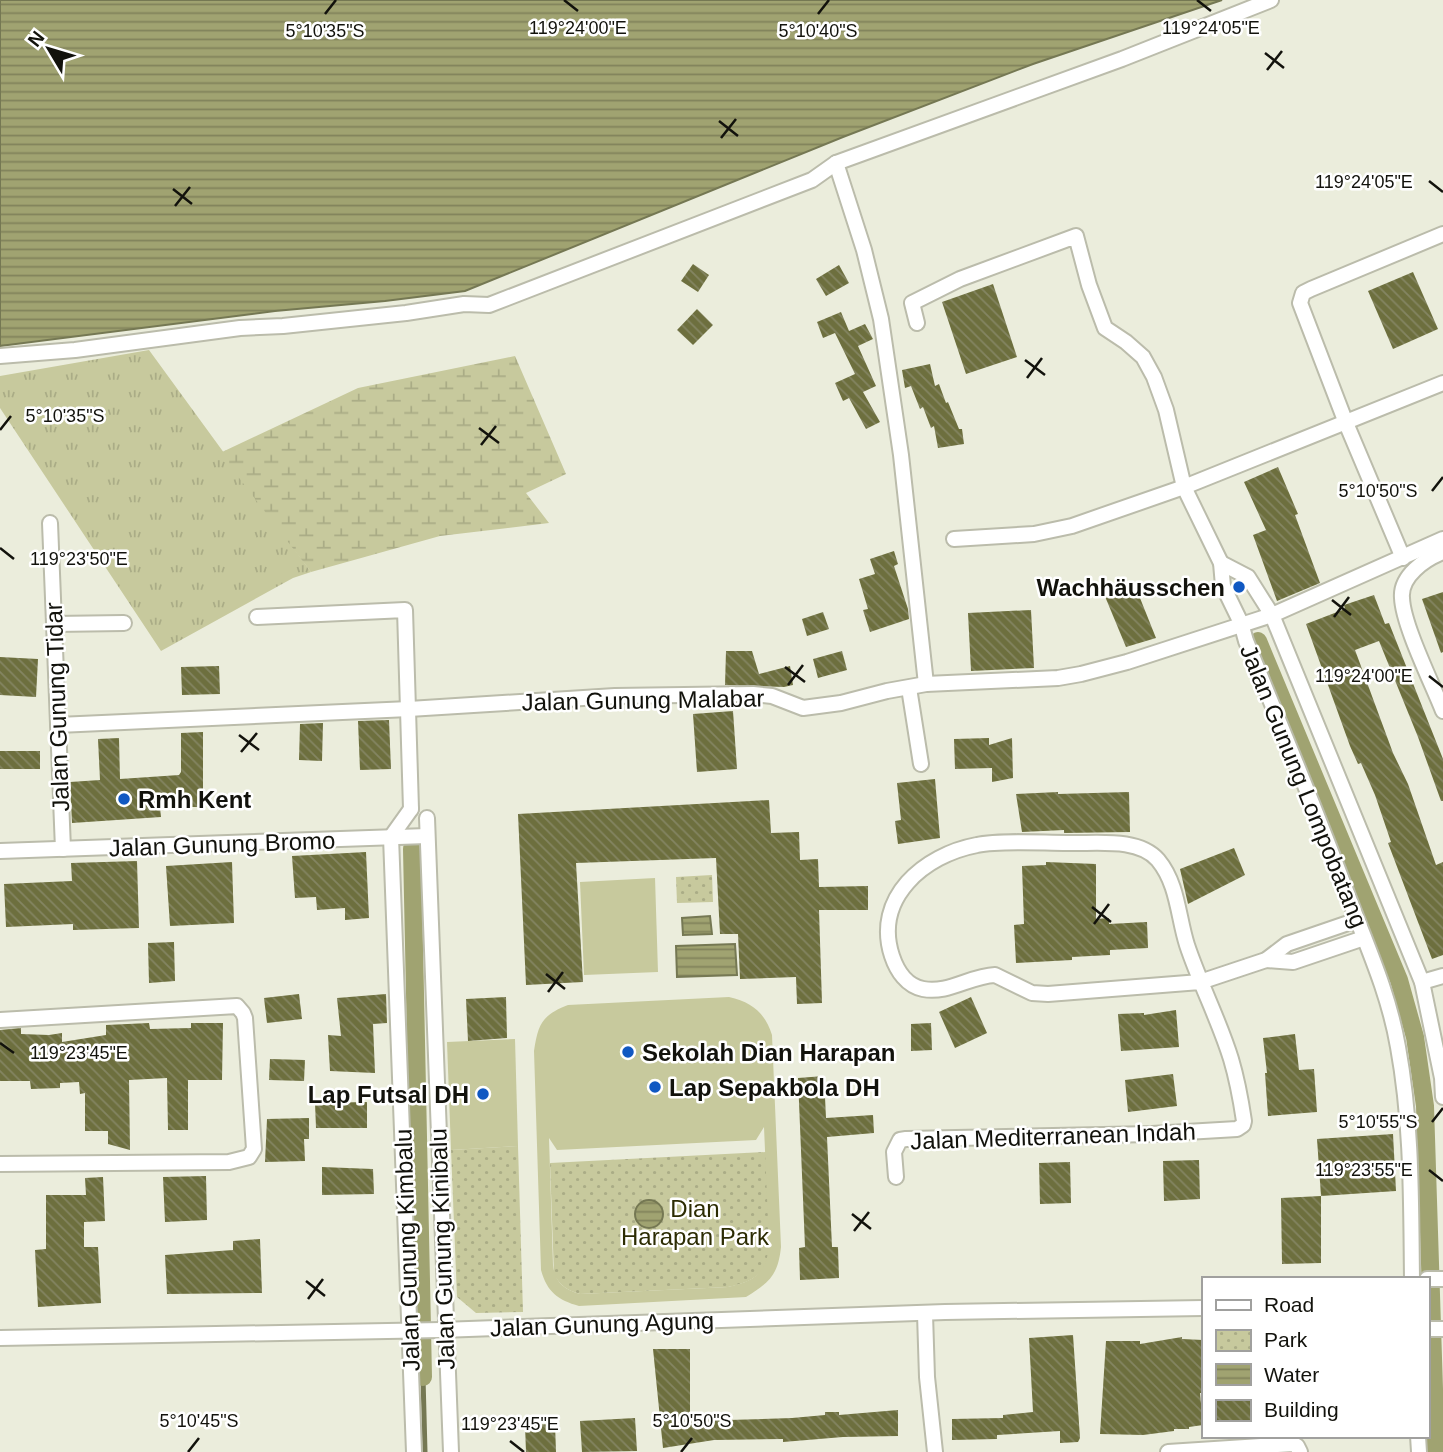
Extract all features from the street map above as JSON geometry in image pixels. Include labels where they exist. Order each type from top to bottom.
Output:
[{"type":"street","points":[[0,356],[87,348],[240,328],[406,313],[464,304],[489,304],[812,180],[836,163],[1122,59],[1271,0]]},
{"type":"street","points":[[836,163],[864,250],[881,319],[901,455],[926,684]]},
{"type":"street","points":[[1403,558],[1346,423],[1300,303],[1303,293],[1443,233]]},
{"type":"street","points":[[917,323],[912,303],[960,279],[1076,236],[1089,285],[1105,328],[1143,357],[1154,377],[1166,410],[1184,487],[1221,563],[1223,586],[1241,623]]},
{"type":"street","points":[[954,539],[1034,534],[1072,526],[1184,487],[1443,383]]},
{"type":"street","name":"Jalan Gunung Tidar","points":[[50,523],[63,849]]},
{"type":"street","points":[[1221,563],[1248,577],[1272,615],[1443,539]]},
{"type":"street","points":[[1443,552],[1422,563],[1412,572],[1401,597],[1443,710]]},
{"type":"street","points":[[257,617],[405,610],[411,809],[391,837]]},
{"type":"street","name":"Jalan Gunung Lompobatang","points":[[1412,1277],[1411,1154],[1398,1045],[1385,990],[1241,623],[1272,615],[1422,982],[1436,1007],[1443,1097]]},
{"type":"street","points":[[54,624],[124,623]]},
{"type":"street","name":"Jalan Gunung Malabar","points":[[58,725],[719,693],[764,695],[803,708],[841,703],[926,684],[1081,674],[1127,662],[1241,623]]},
{"type":"street","points":[[909,688],[921,764]]},
{"type":"street","points":[[411,809],[427,818]]},
{"type":"street","points":[[391,837],[427,818]]},
{"type":"street","name":"Jalan Gunung Kinibalu","points":[[427,818],[443,1330],[451,1452]]},
{"type":"street","name":"Jalan Gunung Bromo","points":[[0,851],[427,836]]},
{"type":"street","name":"Jalan Gunung Kimbalu","points":[[391,837],[414,1330],[414,1452]]},
{"type":"street","points":[[1200,982],[1185,940],[1172,885],[1157,859],[1134,846],[976,845],[951,853],[919,871],[898,892],[892,904],[888,925],[892,956],[901,975],[920,989],[947,988],[995,975],[1032,993],[1048,994],[1200,982],[1266,960],[1287,944],[1357,920]]},
{"type":"street","points":[[1266,960],[1293,962],[1364,937]]},
{"type":"street","points":[[1422,982],[1443,976]]},
{"type":"street","name":"Jalan Mediterranean Indah","points":[[896,1177],[896,1147],[900,1140],[906,1139],[1152,1134],[1234,1130],[1243,1125],[1242,1108],[1231,1060],[1200,982]]},
{"type":"street","points":[[0,1020],[237,1006],[245,1018],[254,1149],[249,1157],[229,1162],[0,1164]]},
{"type":"street","name":"Jalan Gunung Agung","points":[[0,1338],[318,1330],[443,1330],[959,1312],[1202,1308]]},
{"type":"street","points":[[925,1314],[927,1377],[935,1452]]},
{"type":"street","points":[[1168,1452],[1285,1445],[1299,1449]]},
{"type":"green space","points":[[149,350],[311,572],[293,578],[161,651],[0,408],[0,376]]},
{"type":"green space","points":[[515,356],[566,474],[526,493],[549,523],[440,536],[311,572],[220,453],[358,388]]},
{"type":"green space","points":[[712,875],[713,902],[677,903],[676,877]]},
{"type":"green space","points":[[655,878],[658,972],[584,975],[580,882]]},
{"type":"green space","name":"Lap Sepakbola DH","points":[[729,997],[751,1005],[766,1020],[772,1035],[781,1247],[778,1265],[771,1277],[746,1297],[579,1306],[559,1298],[550,1289],[541,1270],[534,1051],[537,1034],[543,1022],[552,1013],[568,1005]],"holes":[[[764,1127],[769,1244],[766,1262],[758,1274],[746,1282],[728,1287],[580,1294],[569,1290],[558,1280],[553,1265],[549,1138],[557,1150],[756,1140]]]},
{"type":"green space","name":"Lap Futsal DH","points":[[515,1039],[518,1146],[451,1150],[447,1042]]},
{"type":"green space","points":[[518,1146],[523,1312],[476,1313],[457,1297],[451,1150]]},
{"type":"green space","name":"Dian Harapan Park","points":[[766,1152],[770,1254],[765,1268],[751,1279],[728,1287],[580,1294],[565,1287],[554,1275],[550,1163]]},
{"type":"water","points":[[0,0],[1222,0],[1033,64],[843,137],[465,291],[275,311],[0,346]]},
{"type":"water","points":[[710,916],[712,934],[683,935],[682,918]]},
{"type":"water","points":[[735,944],[737,975],[677,977],[676,946]]},
{"type":"water","points":[[649,1200],[659,1204],[663,1214],[659,1224],[649,1228],[639,1224],[635,1214],[639,1204]]},
{"type":"building","points":[[693,264],[709,275],[698,292],[681,281]]},
{"type":"building","points":[[839,265],[849,283],[826,296],[816,279]]},
{"type":"building","points":[[1413,272],[1438,329],[1393,349],[1368,291]]},
{"type":"building","points":[[993,284],[1017,357],[966,374],[942,302]]},
{"type":"building","points":[[697,309],[713,325],[693,345],[677,330]]},
{"type":"building","points":[[841,312],[849,331],[865,324],[873,339],[858,346],[876,386],[863,392],[880,422],[866,429],[849,398],[843,401],[835,383],[855,374],[835,333],[823,338],[817,322]]},
{"type":"building","points":[[930,364],[935,386],[939,384],[959,429],[962,429],[964,444],[938,448],[934,426],[931,428],[923,407],[920,409],[911,386],[905,388],[902,370]]},
{"type":"building","points":[[1278,467],[1298,514],[1295,515],[1320,583],[1277,601],[1253,535],[1266,530],[1244,482]]},
{"type":"building","points":[[894,551],[898,564],[894,566],[909,619],[870,632],[863,610],[868,609],[859,579],[875,574],[870,559]]},
{"type":"building","points":[[1134,583],[1156,638],[1126,647],[1104,594]]},
{"type":"building","points":[[1443,592],[1443,652],[1441,653],[1422,599]]},
{"type":"building","points":[[1374,595],[1385,624],[1389,623],[1443,759],[1441,801],[1379,641],[1355,650],[1393,753],[1408,784],[1436,865],[1443,862],[1443,955],[1432,959],[1388,843],[1391,842],[1375,795],[1350,746],[1306,624],[1345,609],[1344,605]]},
{"type":"building","points":[[1031,610],[1034,668],[971,671],[968,613]]},
{"type":"building","points":[[823,612],[829,629],[807,636],[802,619]]},
{"type":"building","points":[[726,651],[752,651],[759,674],[790,666],[793,685],[725,685]]},
{"type":"building","points":[[842,651],[847,670],[818,678],[813,659]]},
{"type":"building","points":[[0,657],[38,659],[36,697],[0,695]]},
{"type":"building","points":[[219,666],[220,694],[182,695],[181,667]]},
{"type":"building","points":[[733,711],[737,769],[697,772],[693,714]]},
{"type":"building","points":[[389,720],[391,769],[360,770],[358,721]]},
{"type":"building","points":[[323,723],[322,761],[299,760],[300,724]]},
{"type":"building","points":[[203,732],[203,807],[160,807],[161,817],[72,823],[70,782],[100,780],[98,739],[119,738],[120,779],[179,775],[181,733]]},
{"type":"building","points":[[989,738],[989,745],[1012,738],[1013,778],[992,782],[992,768],[955,769],[954,739]]},
{"type":"building","points":[[0,751],[40,751],[40,769],[0,769]]},
{"type":"building","points":[[935,779],[940,838],[898,844],[895,821],[901,820],[897,783]]},
{"type":"building","points":[[1129,792],[1130,832],[1022,832],[1016,794]]},
{"type":"building","points":[[769,800],[771,833],[799,832],[800,860],[818,859],[819,887],[868,886],[868,910],[819,910],[822,1003],[797,1004],[796,977],[740,979],[738,934],[720,934],[716,858],[576,863],[583,982],[526,985],[518,814]]},
{"type":"building","points":[[1234,848],[1245,875],[1188,904],[1180,869]]},
{"type":"building","points":[[366,852],[369,918],[345,920],[345,908],[317,910],[316,897],[295,898],[292,856]]},
{"type":"building","points":[[137,861],[139,928],[73,930],[73,924],[6,927],[4,884],[72,881],[71,863]]},
{"type":"building","points":[[232,862],[234,923],[170,926],[166,866]]},
{"type":"building","points":[[1046,862],[1096,864],[1096,919],[1109,918],[1109,924],[1147,922],[1148,948],[1110,950],[1110,955],[1072,957],[1072,960],[1016,963],[1014,925],[1024,924],[1022,866],[1046,865]]},
{"type":"building","points":[[174,942],[175,981],[149,983],[148,943]]},
{"type":"building","points":[[299,994],[302,1019],[267,1023],[264,998]]},
{"type":"building","points":[[386,994],[387,1023],[373,1024],[375,1073],[330,1071],[328,1035],[341,1036],[337,998]]},
{"type":"building","points":[[506,997],[507,1038],[468,1041],[466,999]]},
{"type":"building","points":[[971,997],[987,1033],[955,1048],[939,1012]]},
{"type":"building","points":[[1176,1010],[1179,1047],[1121,1051],[1118,1014],[1144,1015]]},
{"type":"building","points":[[149,1023],[150,1029],[191,1028],[191,1023],[223,1023],[222,1080],[188,1080],[188,1130],[168,1130],[167,1078],[129,1080],[130,1150],[108,1144],[108,1131],[85,1131],[85,1093],[80,1094],[79,1082],[60,1083],[60,1088],[31,1089],[30,1081],[0,1081],[0,1030],[21,1028],[21,1034],[62,1033],[62,1042],[106,1035],[106,1025]]},
{"type":"building","points":[[931,1023],[932,1050],[911,1051],[911,1024]]},
{"type":"building","points":[[1295,1034],[1299,1070],[1314,1069],[1317,1112],[1268,1116],[1263,1038]]},
{"type":"building","points":[[270,1059],[305,1060],[304,1081],[269,1080]]},
{"type":"building","points":[[1173,1074],[1177,1106],[1128,1112],[1125,1080]]},
{"type":"building","points":[[824,1076],[826,1118],[873,1115],[874,1133],[827,1137],[832,1247],[838,1247],[839,1278],[800,1280],[799,1248],[805,1247],[798,1078]]},
{"type":"building","points":[[367,1102],[367,1128],[316,1128],[315,1103]]},
{"type":"building","points":[[309,1118],[309,1139],[304,1139],[305,1161],[265,1162],[267,1119]]},
{"type":"building","points":[[1393,1134],[1396,1191],[1321,1196],[1317,1139]]},
{"type":"building","points":[[1199,1160],[1200,1199],[1164,1201],[1163,1161]]},
{"type":"building","points":[[1070,1162],[1071,1203],[1040,1204],[1039,1163]]},
{"type":"building","points":[[322,1167],[373,1169],[374,1194],[322,1195]]},
{"type":"building","points":[[206,1176],[207,1220],[165,1222],[163,1177]]},
{"type":"building","points":[[103,1177],[105,1221],[84,1222],[84,1247],[98,1247],[101,1303],[38,1307],[35,1250],[46,1249],[46,1195],[86,1195],[85,1178]]},
{"type":"building","points":[[1321,1196],[1321,1263],[1282,1264],[1281,1198]]},
{"type":"building","points":[[260,1239],[262,1293],[167,1294],[165,1255],[233,1250],[233,1241]]},
{"type":"building","points":[[1073,1335],[1080,1438],[1078,1442],[1060,1443],[1060,1431],[997,1435],[997,1439],[952,1440],[952,1419],[1003,1418],[1003,1415],[1033,1412],[1029,1338]]},
{"type":"building","points":[[1182,1337],[1202,1340],[1202,1425],[1143,1435],[1100,1434],[1106,1341],[1140,1341],[1140,1344]]},
{"type":"building","points":[[653,1349],[690,1349],[690,1417],[728,1416],[728,1420],[792,1418],[825,1415],[825,1412],[839,1412],[839,1415],[898,1410],[898,1436],[783,1442],[783,1439],[714,1440],[663,1448]]},
{"type":"building","points":[[635,1418],[637,1451],[582,1452],[580,1421]]},
{"type":"building","points":[[555,1424],[556,1452],[526,1452],[525,1425]]},
{"type":"waterway","points":[[1258,641],[1399,980],[1415,1037],[1425,1106],[1436,1452]]},
{"type":"waterway","points":[[412,849],[423,1377]]},
{"type":"waterway","points":[[423,1377],[425,1452]]},
{"type":"place","name":"Wachhäusschen","points":[[1239,587]]},
{"type":"place","name":"Rmh Kent","points":[[124,799]]},
{"type":"place","name":"Sekolah Dian Harapan","points":[[628,1052]]},
{"type":"place","name":"Lap Sepakbola DH","points":[[655,1087]]},
{"type":"place","name":"Lap Futsal DH","points":[[483,1094]]}]
